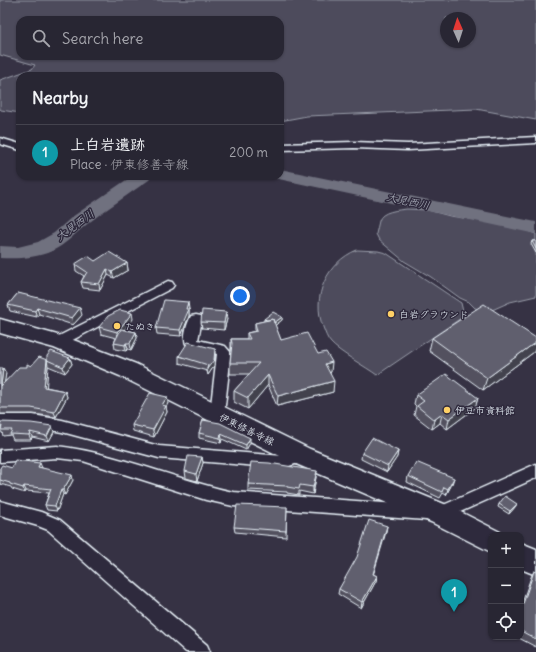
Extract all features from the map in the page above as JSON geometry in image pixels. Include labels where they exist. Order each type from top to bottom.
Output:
[{"type":"main road","name":"伊東修善寺線","points":[[0,326],[58,342],[128,370],[302,456],[440,514],[488,538]]},
{"type":"main road","points":[[524,557],[536,563]]},
{"type":"street","points":[[284,147],[354,145],[408,147],[536,140]]},
{"type":"street","points":[[0,141],[16,146]]},
{"type":"street","points":[[58,342],[168,285]]},
{"type":"street","points":[[196,320],[191,338],[192,343],[220,349],[224,353],[217,414]]},
{"type":"street","points":[[0,421],[33,421],[62,426],[158,452],[283,462],[302,456]]},
{"type":"street","points":[[0,456],[57,452],[83,455],[206,493],[233,499],[440,514],[536,471]]},
{"type":"street","points":[[0,508],[41,519],[54,525],[200,652]]},
{"type":"shaded area","points":[[0,0],[536,0],[536,120],[476,109],[307,116],[284,120],[284,72],[23,72],[32,69],[35,65],[18,60],[284,60],[284,16],[16,16],[16,60],[0,55]]},
{"type":"shaded area","points":[[16,74],[16,112],[0,109],[0,80]]},
{"type":"shaded area","points":[[407,209],[427,210],[450,216],[509,225],[536,234],[536,296],[510,302],[492,310],[485,311],[475,308],[469,302],[460,298],[431,277],[404,261],[379,240],[376,234],[380,218],[383,215]]},
{"type":"shaded area","name":"白岩グラウンド","points":[[357,250],[386,253],[461,303],[464,316],[377,375],[346,355],[328,340],[320,316],[319,304],[324,282],[337,263]]},
{"type":"building","points":[[532,241],[536,241],[536,249]]},
{"type":"building","points":[[109,252],[127,263],[112,272],[107,269],[99,284],[81,282],[87,272],[75,264],[88,256],[95,261]]},
{"type":"building","points":[[18,293],[80,308],[72,318],[37,308],[35,311],[8,305]]},
{"type":"building","points":[[164,300],[188,302],[186,309],[189,309],[180,330],[156,328]]},
{"type":"building","points":[[484,304],[536,338],[536,342],[487,378],[432,338]]},
{"type":"building","points":[[120,310],[132,313],[117,332],[99,327],[108,316]]},
{"type":"building","points":[[202,310],[226,312],[224,323],[201,322]]},
{"type":"building","points":[[273,312],[282,317],[274,323],[273,319],[264,319]]},
{"type":"building","points":[[273,319],[281,340],[307,333],[318,354],[326,352],[332,362],[325,364],[334,381],[278,396],[268,375],[248,398],[234,391],[259,363],[230,363],[231,339],[250,339],[247,333],[257,331],[255,323]]},
{"type":"building","points":[[121,329],[136,332],[130,343],[126,343],[125,345],[114,343]]},
{"type":"building","points":[[188,342],[215,349],[214,360],[207,369],[208,365],[179,356]]},
{"type":"building","points":[[51,351],[70,358],[63,367],[47,360],[47,356]]},
{"type":"building","points":[[39,357],[47,360],[44,387],[65,391],[54,412],[31,408],[0,408],[0,368],[3,368],[1,386],[19,367],[27,367],[27,364],[31,366]]},
{"type":"building","points":[[446,374],[478,398],[449,419],[442,414],[434,420],[417,406],[424,401],[416,395]]},
{"type":"building","points":[[150,393],[167,397],[162,405],[166,406],[153,430],[132,425]]},
{"type":"building","points":[[203,420],[220,423],[250,438],[246,445],[221,434],[220,438],[199,433]]},
{"type":"building","points":[[0,422],[31,423],[52,426],[47,436],[30,432],[29,435],[10,434],[12,430],[1,430],[2,426],[0,427]]},
{"type":"building","points":[[372,438],[398,451],[388,466],[362,453]]},
{"type":"building","points":[[188,456],[202,457],[196,474],[185,471]]},
{"type":"building","points":[[15,460],[40,463],[38,467],[72,475],[63,490],[61,490],[55,506],[45,505],[51,489],[24,486],[23,488],[0,480],[0,468],[2,465],[12,468]]},
{"type":"building","points":[[251,462],[269,463],[317,471],[313,487],[300,485],[299,489],[287,486],[248,484]]},
{"type":"building","points":[[416,462],[454,478],[448,489],[444,487],[442,492],[408,476]]},
{"type":"building","points":[[505,496],[517,504],[510,511],[499,504]]},
{"type":"building","points":[[237,505],[287,507],[286,531],[234,527]]},
{"type":"building","points":[[369,520],[387,526],[373,574],[377,576],[362,602],[339,589],[357,557]]},
{"type":"building","points":[[534,571],[536,572],[536,639],[524,633],[524,601]]},
{"type":"waterway","name":"大見西川","points":[[284,175],[536,228]]},
{"type":"waterway","name":"大見西川","points":[[0,252],[18,253],[44,247],[61,237],[79,221],[137,180]]},
{"type":"place","name":"白岩グラウンド","points":[[391,314]]},
{"type":"place","name":"たぬき","points":[[117,326]]},
{"type":"place","name":"伊豆市資料館","points":[[447,410]]},
{"type":"place","name":"上白岩遺跡","points":[[454,612]]}]
